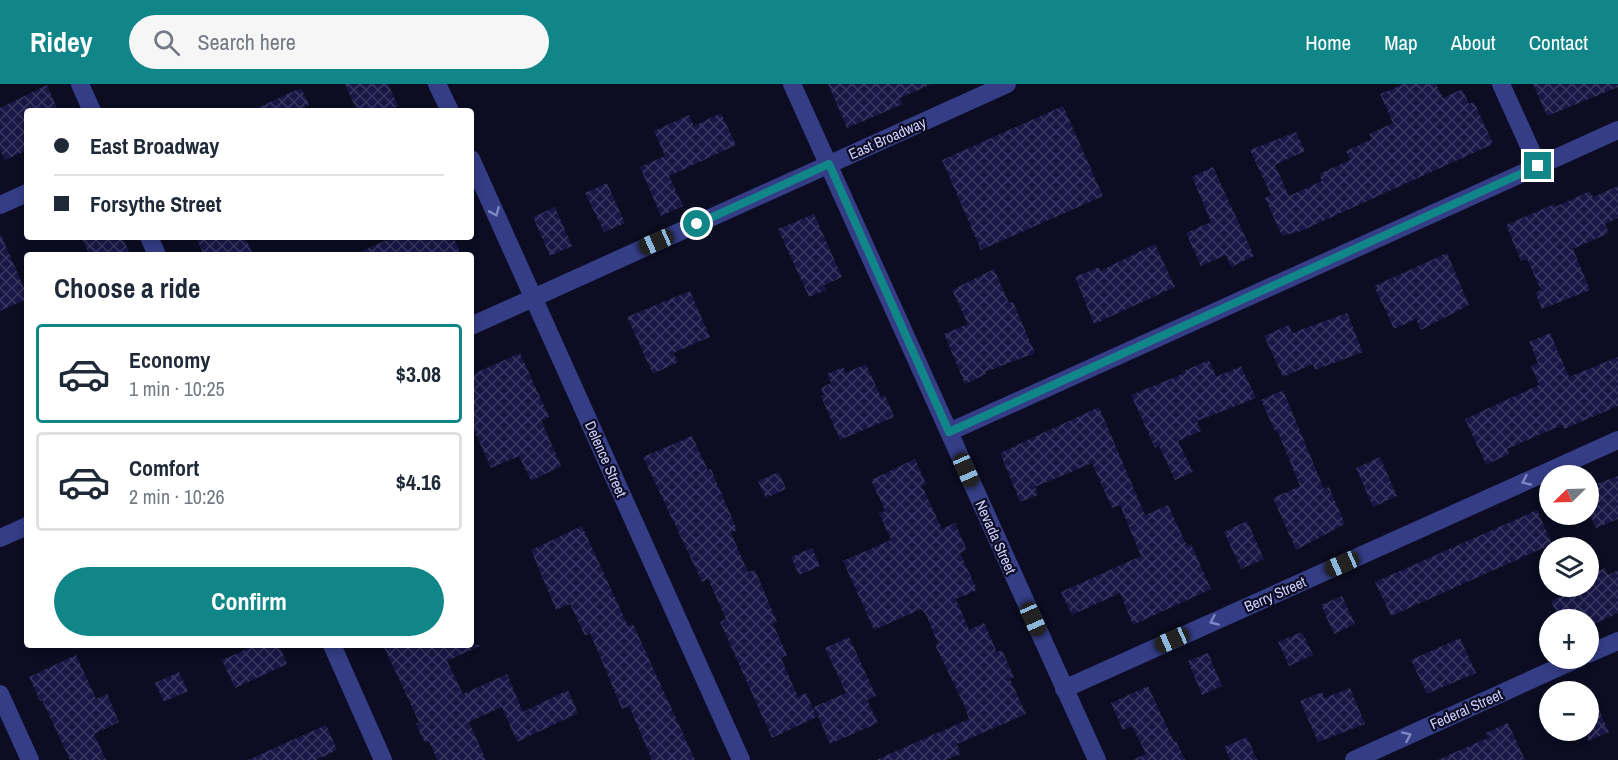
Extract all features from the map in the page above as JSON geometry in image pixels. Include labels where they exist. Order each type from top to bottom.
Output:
[{"type":"street","points":[[80,84],[91,108]]},
{"type":"street","points":[[438,84],[449,108]]},
{"type":"street","name":"Nevada Street","points":[[792,84],[1064,689],[1090,758]]},
{"type":"street","name":"East Broadway","points":[[474,325],[1007,84]]},
{"type":"street","points":[[1502,84],[1538,166]]},
{"type":"street","points":[[949,432],[1618,130]]},
{"type":"street","name":"Delence Street","points":[[474,166],[741,760]]},
{"type":"street","points":[[0,205],[24,194]]},
{"type":"street","name":"Berry Street","points":[[1064,689],[1618,440]]},
{"type":"street","points":[[0,538],[24,527]]},
{"type":"street","points":[[1599,649],[1618,641]]},
{"type":"street","points":[[333,648],[383,760]]},
{"type":"street","name":"Federal Street","points":[[1354,760],[1555,669]]},
{"type":"street","points":[[0,694],[30,760]]},
{"type":"building","points":[[345,84],[388,84],[398,106],[393,108],[356,108]]},
{"type":"building","points":[[828,84],[932,84],[900,98],[903,104],[847,128]]},
{"type":"building","points":[[1404,84],[1436,84],[1443,98],[1462,89],[1469,104],[1474,102],[1493,144],[1301,231],[1282,236],[1265,198],[1271,195],[1250,150],[1296,132],[1305,151],[1275,165],[1289,196],[1322,181],[1319,174],[1350,160],[1346,151],[1372,139],[1369,134],[1393,123],[1380,94]]},
{"type":"building","points":[[1533,84],[1618,84],[1618,87],[1547,116]]},
{"type":"building","points":[[47,85],[57,108],[24,108],[24,151],[5,160],[0,150],[0,108]]},
{"type":"building","points":[[301,88],[309,105],[302,108],[258,108]]},
{"type":"building","points":[[1063,106],[1103,196],[981,250],[942,160]]},
{"type":"building","points":[[721,113],[736,145],[669,176],[683,206],[661,216],[640,167],[665,156],[654,131],[689,115],[694,126]]},
{"type":"building","points":[[1213,167],[1254,256],[1231,267],[1226,255],[1201,266],[1186,233],[1211,222],[1192,177]]},
{"type":"building","points":[[607,183],[625,223],[604,232],[585,193]]},
{"type":"building","points":[[1618,186],[1618,218],[1605,224],[1609,233],[1573,249],[1590,290],[1542,309],[1535,292],[1541,290],[1527,259],[1521,261],[1506,225],[1590,191],[1593,197]]},
{"type":"building","points":[[555,207],[572,246],[550,256],[533,217]]},
{"type":"building","points":[[814,214],[842,277],[824,285],[826,290],[809,297],[778,229]]},
{"type":"building","points":[[0,233],[24,288],[24,300],[0,311]]},
{"type":"building","points":[[82,240],[124,240],[130,252],[88,252]]},
{"type":"building","points":[[197,240],[246,240],[252,252],[203,252]]},
{"type":"building","points":[[386,240],[454,240],[460,252],[360,252]]},
{"type":"building","points":[[1155,244],[1175,287],[1094,324],[1075,277],[1099,267],[1100,271]]},
{"type":"building","points":[[1447,253],[1469,305],[1421,330],[1416,319],[1394,329],[1374,286]]},
{"type":"building","points":[[994,269],[1009,303],[1013,302],[1035,353],[985,372],[986,374],[965,384],[944,334],[968,324],[952,290]]},
{"type":"building","points":[[690,291],[710,337],[673,353],[678,362],[653,374],[627,317]]},
{"type":"building","points":[[1347,313],[1363,352],[1315,370],[1313,364],[1283,377],[1264,336],[1289,325],[1292,333]]},
{"type":"building","points":[[1550,333],[1569,377],[1618,357],[1618,406],[1564,429],[1562,425],[1507,449],[1509,454],[1486,465],[1465,419],[1539,385],[1531,366],[1538,363],[1529,342]]},
{"type":"building","points":[[520,353],[549,417],[541,420],[561,466],[531,481],[519,456],[491,468],[474,430],[474,374]]},
{"type":"building","points":[[1209,360],[1216,377],[1241,366],[1256,398],[1197,421],[1201,431],[1178,441],[1193,472],[1175,480],[1159,446],[1155,448],[1131,395],[1185,373],[1184,371]]},
{"type":"building","points":[[866,364],[881,397],[885,395],[894,417],[840,440],[821,396],[824,395],[821,388],[831,383],[827,374],[843,367],[846,373]]},
{"type":"building","points":[[1283,390],[1324,489],[1329,487],[1345,524],[1296,550],[1273,498],[1300,486],[1277,430],[1275,431],[1261,400]]},
{"type":"building","points":[[1099,407],[1145,515],[1168,505],[1187,546],[1191,544],[1211,589],[1133,625],[1120,593],[1072,615],[1061,592],[1141,556],[1120,505],[1112,508],[1092,463],[1035,487],[1038,495],[1020,502],[1000,453]]},
{"type":"building","points":[[692,436],[708,470],[711,469],[737,530],[731,533],[748,572],[755,570],[777,622],[773,624],[787,655],[781,658],[798,697],[806,693],[817,717],[772,738],[720,622],[726,619],[708,579],[702,582],[643,457]]},
{"type":"building","points":[[1380,457],[1397,496],[1373,507],[1356,468]]},
{"type":"building","points":[[915,459],[926,484],[922,486],[942,529],[955,523],[967,550],[960,553],[977,590],[956,599],[969,630],[984,623],[997,652],[1002,650],[1014,677],[1010,679],[1026,714],[957,744],[961,754],[946,760],[876,760],[969,719],[935,645],[938,643],[925,613],[921,609],[874,630],[843,561],[891,540],[879,513],[885,511],[871,480]]},
{"type":"building","points":[[779,472],[786,489],[766,498],[758,481]]},
{"type":"building","points":[[1618,476],[1618,519],[1596,528],[1595,525],[1599,525],[1599,483]]},
{"type":"building","points":[[1537,510],[1539,525],[1544,525],[1549,537],[1539,537],[1539,550],[1391,616],[1375,582]]},
{"type":"building","points":[[1247,521],[1264,559],[1241,569],[1224,532]]},
{"type":"building","points":[[582,526],[628,626],[633,624],[695,760],[652,760],[629,706],[622,709],[590,633],[585,636],[570,604],[556,610],[531,550]]},
{"type":"building","points":[[812,548],[820,566],[799,575],[791,557]]},
{"type":"building","points":[[1605,568],[1608,575],[1618,570],[1618,613],[1599,622],[1599,609],[1555,609],[1551,601],[1561,597],[1599,597],[1599,571]]},
{"type":"building","points":[[1342,596],[1355,624],[1334,634],[1321,605]]},
{"type":"building","points":[[1302,632],[1313,655],[1289,666],[1278,642]]},
{"type":"building","points":[[849,637],[876,696],[867,700],[878,723],[830,744],[814,707],[846,693],[825,648]]},
{"type":"building","points":[[1460,638],[1476,673],[1427,694],[1411,660]]},
{"type":"building","points":[[474,645],[482,645],[447,661],[463,694],[507,674],[523,712],[568,690],[578,713],[517,742],[502,707],[469,722],[486,760],[437,760],[429,741],[425,743],[416,724],[419,722],[384,648],[474,648]]},
{"type":"building","points":[[249,648],[280,648],[287,664],[235,688],[222,660]]},
{"type":"building","points":[[1208,653],[1222,686],[1202,695],[1188,661]]},
{"type":"building","points":[[76,655],[96,699],[107,694],[119,722],[94,734],[106,760],[70,760],[29,677]]},
{"type":"building","points":[[179,672],[188,691],[164,702],[155,683]]},
{"type":"building","points":[[1148,686],[1185,760],[1132,760],[1146,754],[1132,726],[1123,730],[1111,703]]},
{"type":"building","points":[[1350,688],[1365,724],[1318,742],[1300,701],[1322,692],[1325,698]]},
{"type":"building","points":[[1599,710],[1609,732],[1599,736]]},
{"type":"building","points":[[1508,723],[1525,760],[1437,760],[1488,738],[1486,733]]},
{"type":"building","points":[[326,725],[337,750],[316,760],[248,760]]},
{"type":"building","points":[[1247,737],[1257,760],[1230,760],[1224,747]]},
{"type":"route","points":[[697,224],[829,164],[949,432],[1538,166]]}]
